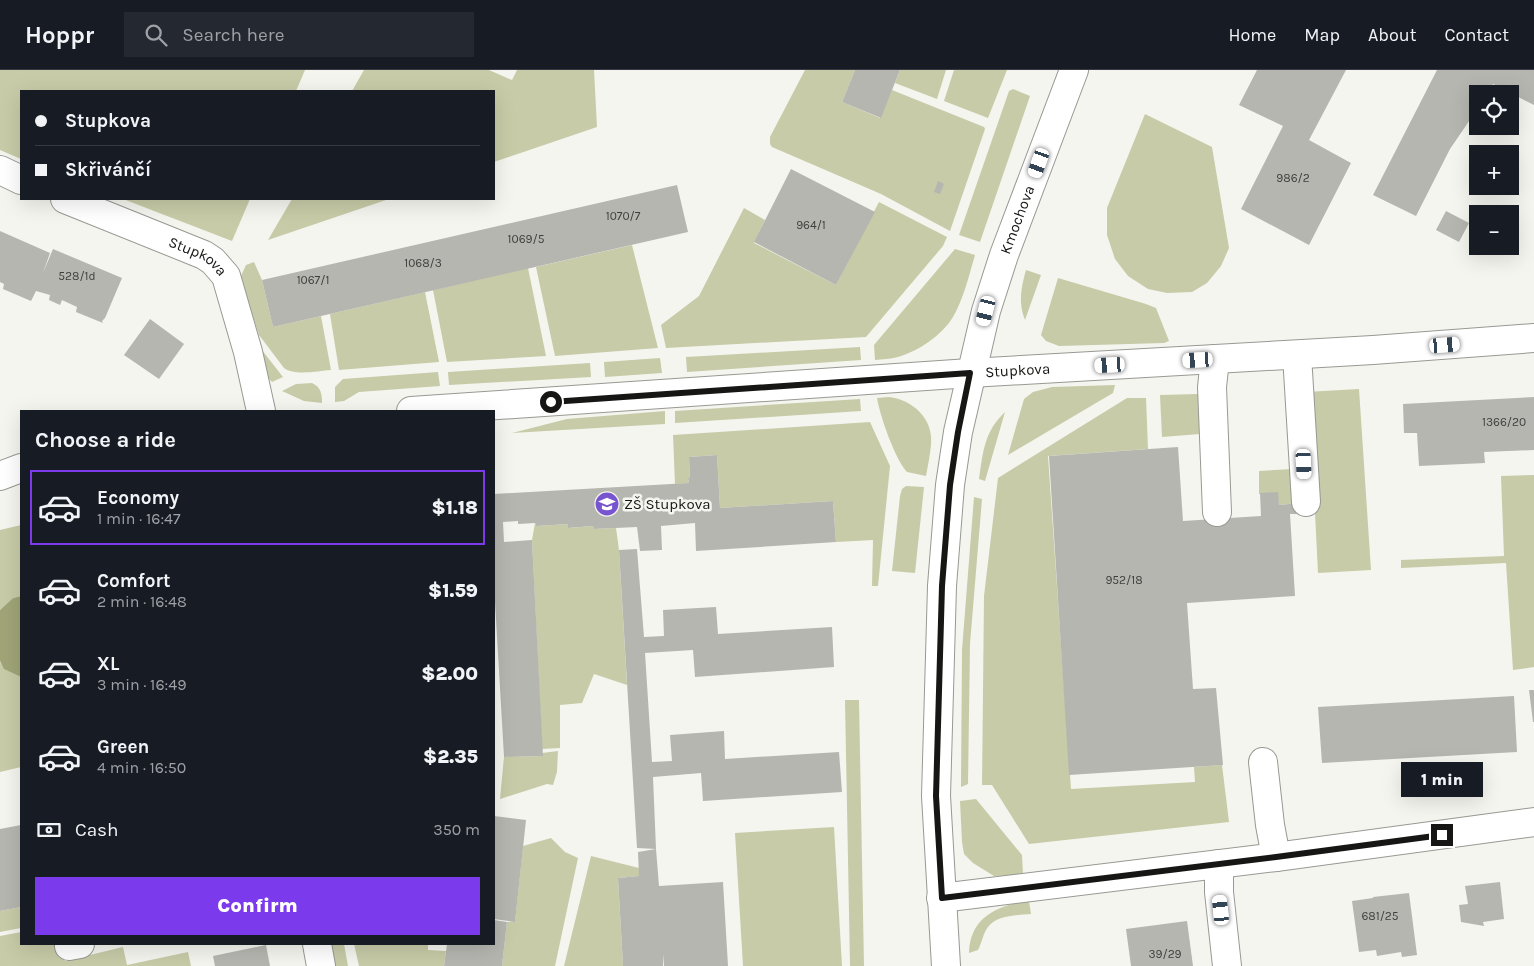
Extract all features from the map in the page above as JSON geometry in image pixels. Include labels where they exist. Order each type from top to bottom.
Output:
[{"type":"street","name":"Kmochova","points":[[946,966],[936,796],[942,586],[950,485],[970,373],[986,311],[1004,255],[1074,70]]},
{"type":"street","points":[[0,170],[20,180]]},
{"type":"street","name":"Stupkova","points":[[68,200],[204,254],[213,261],[226,276],[248,352],[261,410]]},
{"type":"street","name":"Stupkova","points":[[426,410],[970,373],[1297,355],[1534,338]]},
{"type":"street","points":[[1297,355],[1306,502]]},
{"type":"street","points":[[1215,359],[1212,387],[1217,512]]},
{"type":"street","points":[[0,476],[20,468]]},
{"type":"street","points":[[1263,762],[1270,825],[1276,857]]},
{"type":"street","points":[[942,898],[1276,857],[1534,822]]},
{"type":"street","points":[[1219,864],[1219,892],[1227,966]]},
{"type":"street","points":[[316,945],[321,966]]},
{"type":"shaded area","points":[[0,70],[305,70],[296,90],[20,90],[20,159],[0,150]]},
{"type":"shaded area","points":[[364,70],[489,70],[512,80],[517,70],[594,70],[597,127],[495,162],[495,90],[353,90]]},
{"type":"shaded area","points":[[805,70],[855,70],[842,102],[880,118],[892,90],[984,127],[985,129],[950,231],[881,194],[772,147],[770,137]]},
{"type":"shaded area","points":[[900,70],[946,70],[937,99],[895,83]]},
{"type":"shaded area","points":[[954,70],[1007,70],[988,118],[944,101]]},
{"type":"shaded area","points":[[1013,89],[1030,96],[980,242],[959,235],[1009,91]]},
{"type":"shaded area","points":[[1145,114],[1212,147],[1229,248],[1221,266],[1207,283],[1192,292],[1167,293],[1148,289],[1128,276],[1115,259],[1107,235],[1107,208]]},
{"type":"shaded area","points":[[126,200],[250,200],[232,241]]},
{"type":"shaded area","points":[[291,200],[386,200],[268,240]]},
{"type":"shaded area","points":[[879,202],[947,237],[943,246],[866,337],[666,348],[661,325],[699,296],[744,208],[765,220],[754,243],[836,285]]},
{"type":"shaded area","points":[[632,245],[658,348],[555,356],[536,267]]},
{"type":"shaded area","points":[[955,249],[975,255],[960,302],[948,324],[929,342],[914,351],[895,358],[875,360],[874,345]]},
{"type":"shaded area","points":[[254,262],[262,280],[273,327],[321,316],[331,370],[294,372],[284,368],[259,335],[241,280],[246,265]]},
{"type":"shaded area","points":[[528,268],[546,356],[447,362],[433,290]]},
{"type":"shaded area","points":[[1026,270],[1041,275],[1025,320],[1021,295]]},
{"type":"shaded area","points":[[1058,278],[1156,308],[1169,341],[1164,343],[1059,346],[1046,341],[1041,335]]},
{"type":"shaded area","points":[[425,292],[439,362],[339,370],[330,314]]},
{"type":"shaded area","points":[[254,340],[283,377],[272,382],[266,376]]},
{"type":"shaded area","points":[[860,347],[861,360],[687,372],[686,357]]},
{"type":"shaded area","points":[[660,358],[662,373],[605,377],[604,362]]},
{"type":"shaded area","points":[[590,363],[591,377],[449,385],[448,372]]},
{"type":"shaded area","points":[[438,372],[440,386],[359,392],[344,401],[335,402],[335,387],[343,379]]},
{"type":"shaded area","points":[[312,383],[320,391],[322,403],[304,401],[282,391],[296,384]]},
{"type":"shaded area","points":[[1115,385],[1113,393],[1008,455],[1024,399],[1033,392],[1052,387]]},
{"type":"shaded area","points":[[1359,389],[1371,570],[1318,573],[1315,513],[1299,514],[1298,503],[1279,505],[1277,493],[1259,494],[1259,471],[1292,469],[1288,393]]},
{"type":"shaded area","points":[[1198,394],[1200,434],[1162,437],[1160,395]]},
{"type":"shaded area","points":[[889,397],[906,402],[914,407],[920,412],[929,427],[931,445],[926,476],[907,472],[893,448],[877,398]]},
{"type":"shaded area","points":[[1127,398],[1146,398],[1148,449],[1048,456],[1071,789],[1195,782],[1194,767],[1222,765],[1229,822],[1029,844],[992,785],[982,785],[984,596],[998,478]]},
{"type":"shaded area","points":[[860,399],[861,411],[675,423],[675,411]]},
{"type":"shaded area","points":[[665,411],[665,424],[512,433],[567,419]]},
{"type":"shaded area","points":[[1005,412],[985,481],[979,479],[983,451],[989,435]]},
{"type":"shaded area","points":[[870,422],[890,466],[878,586],[872,586],[873,540],[836,542],[833,501],[720,508],[717,455],[689,457],[689,483],[675,484],[673,435]]},
{"type":"shaded area","points":[[1534,475],[1534,667],[1513,670],[1506,563],[1401,568],[1401,560],[1504,556],[1501,476]]},
{"type":"shaded area","points":[[906,486],[924,487],[915,573],[892,571],[900,496],[902,489]]},
{"type":"shaded area","points":[[974,497],[982,499],[970,644],[968,784],[961,787],[962,650]]},
{"type":"shaded area","points":[[535,523],[536,526],[568,524],[569,528],[593,526],[594,529],[616,528],[619,550],[627,685],[594,674],[582,703],[560,705],[560,748],[542,749],[532,540]]},
{"type":"shaded area","points":[[20,525],[20,596],[13,598],[0,610],[0,530]]},
{"type":"shaded area","points":[[20,596],[20,677],[4,669],[0,661],[0,610],[13,598]]},
{"type":"shaded area","points":[[0,662],[5,669],[20,676],[20,767],[0,772]]},
{"type":"shaded area","points":[[845,700],[859,700],[864,966],[850,966]]},
{"type":"shaded area","points":[[558,751],[557,772],[553,785],[547,784],[500,799],[504,757],[542,756],[542,753]]},
{"type":"shaded area","points":[[976,799],[1022,855],[1023,875],[994,876],[973,863],[964,854],[960,801]]},
{"type":"shaded area","points":[[834,827],[842,966],[743,966],[735,833]]},
{"type":"shaded area","points":[[551,838],[565,852],[578,858],[555,966],[502,966],[507,922],[515,921],[523,846]]},
{"type":"shaded area","points":[[591,856],[639,868],[639,876],[618,878],[623,966],[564,966]]},
{"type":"shaded area","points":[[1029,901],[1031,914],[1008,916],[996,920],[986,929],[978,950],[969,953],[974,930],[988,915],[1007,906]]},
{"type":"shaded area","points":[[20,907],[20,928],[0,932],[0,911]]},
{"type":"shaded area","points":[[20,932],[20,945],[61,945],[65,961],[123,947],[127,965],[188,952],[191,966],[0,966],[0,936]]},
{"type":"shaded area","points":[[331,945],[344,945],[348,966],[335,966]]},
{"type":"shaded area","points":[[354,945],[428,945],[428,950],[446,951],[444,966],[359,966]]},
{"type":"building","points":[[855,70],[900,70],[881,118],[842,102]]},
{"type":"building","points":[[1257,70],[1346,70],[1309,140],[1351,163],[1309,245],[1241,209],[1283,126],[1239,105]]},
{"type":"building","points":[[1437,70],[1534,70],[1534,105],[1519,97],[1519,85],[1469,85],[1469,121],[1450,149],[1416,216],[1373,195]]},
{"type":"building","points":[[791,169],[875,212],[836,285],[754,242]]},
{"type":"building","points":[[938,181],[944,184],[940,194],[934,192]]},
{"type":"building","points":[[677,185],[688,232],[273,327],[262,280]]},
{"type":"building","points":[[1446,211],[1469,223],[1459,242],[1436,230]]},
{"type":"building","points":[[0,231],[50,253],[43,273],[53,249],[122,278],[102,321],[103,323],[76,312],[77,307],[62,300],[60,305],[49,300],[50,295],[36,291],[31,301],[3,289],[4,284],[0,282]]},
{"type":"building","points":[[150,319],[184,344],[159,379],[124,355]]},
{"type":"building","points":[[1534,397],[1534,450],[1484,452],[1485,463],[1419,466],[1417,433],[1404,433],[1403,404]]},
{"type":"building","points":[[1178,447],[1183,521],[1261,516],[1260,493],[1278,492],[1279,505],[1299,503],[1300,514],[1290,514],[1295,596],[1187,603],[1193,689],[1216,688],[1223,765],[1069,775],[1049,456]]},
{"type":"building","name":"ZŠ Stupkova","points":[[717,455],[720,508],[833,501],[836,542],[696,551],[695,523],[661,526],[662,550],[640,551],[637,527],[594,529],[593,526],[568,528],[568,524],[536,526],[535,523],[518,524],[518,521],[503,522],[504,542],[532,540],[543,756],[504,757],[495,602],[495,494],[689,483],[689,457]]},
{"type":"building","points":[[637,549],[644,637],[664,636],[663,610],[716,607],[718,634],[832,627],[834,667],[695,677],[693,650],[645,653],[652,762],[672,761],[670,735],[724,731],[725,759],[839,752],[842,792],[703,801],[701,773],[653,777],[656,849],[637,848],[619,550]]},
{"type":"building","points":[[1529,690],[1534,690],[1534,722],[1533,722]]},
{"type":"building","points":[[1514,696],[1517,752],[1322,763],[1318,707]]},
{"type":"building","points":[[495,816],[526,820],[515,922],[495,919]]},
{"type":"building","points":[[20,825],[20,907],[0,911],[0,829]]},
{"type":"building","points":[[656,849],[659,886],[723,882],[728,966],[664,966],[663,954],[663,966],[623,966],[618,878],[639,876],[638,852]]},
{"type":"building","points":[[1500,882],[1504,919],[1483,922],[1484,926],[1461,922],[1459,905],[1468,904],[1465,886]]},
{"type":"building","points":[[1409,893],[1417,955],[1402,957],[1401,952],[1377,956],[1376,950],[1359,952],[1352,901]]},
{"type":"building","points":[[495,920],[507,922],[502,966],[444,966],[447,945],[495,945]]},
{"type":"building","points":[[1187,921],[1193,966],[1131,966],[1126,929]]},
{"type":"building","points":[[266,945],[270,966],[215,966],[213,956]]},
{"type":"place","name":"ZŠ Stupkova","points":[[607,504]]},
{"type":"route","points":[[551,402],[970,373],[950,485],[942,586],[936,796],[942,898],[1442,835]]}]
